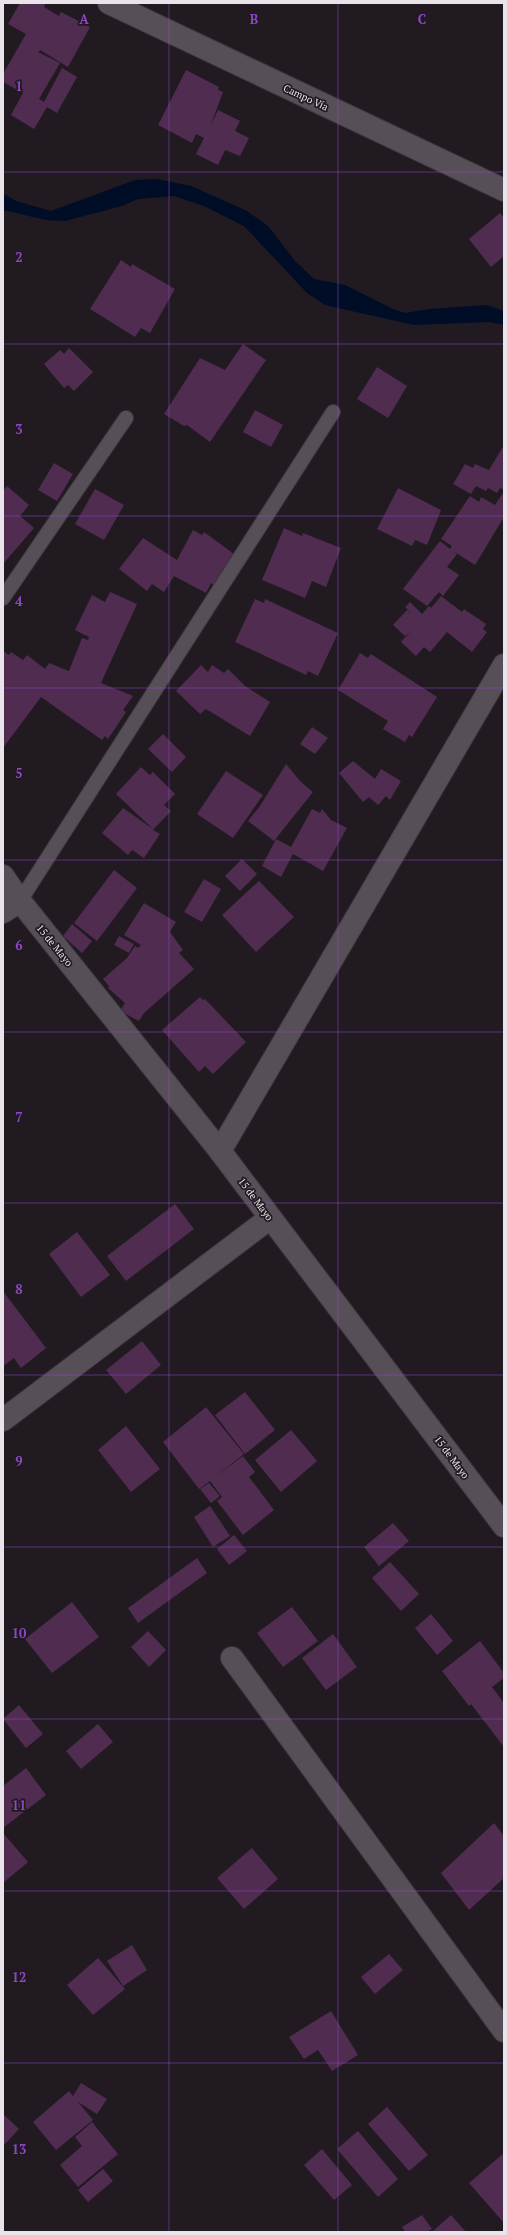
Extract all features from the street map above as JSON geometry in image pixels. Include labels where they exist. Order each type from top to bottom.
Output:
[{"type":"street","name":"Campo Vía","points":[[109,3],[504,190]]},
{"type":"street","points":[[220,1151],[504,665]]},
{"type":"street","name":"15 de Mayo","points":[[3,876],[12,907],[220,1151],[504,1526]]},
{"type":"street","points":[[3,1420],[270,1218]]},
{"type":"street","points":[[232,1658],[504,2031]]},
{"type":"lane","points":[[12,907],[333,412]]},
{"type":"lane","points":[[3,598],[126,418]]},
{"type":"water","points":[[157,179],[191,186],[247,211],[268,226],[295,261],[314,279],[345,285],[393,309],[405,313],[429,309],[487,305],[504,311],[504,325],[490,322],[414,325],[325,305],[307,293],[244,226],[204,206],[174,196],[138,199],[122,206],[65,221],[46,220],[3,210],[3,193],[16,201],[51,211],[135,180]]},
{"type":"building","points":[[20,3],[44,3],[44,7],[59,16],[61,12],[90,27],[68,67],[40,50],[38,52],[60,63],[39,99],[44,102],[62,68],[77,77],[57,113],[47,107],[34,129],[11,115],[23,93],[3,82],[3,74],[26,34],[8,24]]},
{"type":"building","points":[[186,70],[219,87],[218,90],[223,92],[210,127],[218,110],[240,121],[235,131],[249,138],[240,156],[225,150],[218,165],[196,154],[204,138],[196,134],[192,143],[158,125]]},
{"type":"building","points":[[500,213],[504,218],[504,256],[491,267],[469,239]]},
{"type":"building","points":[[121,260],[131,267],[132,264],[175,289],[150,333],[141,328],[135,337],[90,309]]},
{"type":"building","points":[[243,344],[266,360],[210,442],[187,425],[184,426],[164,414],[200,358],[225,370]]},
{"type":"building","points":[[69,348],[93,372],[74,391],[68,385],[64,388],[44,364],[60,350],[64,354]]},
{"type":"building","points":[[377,367],[407,386],[388,418],[357,399]]},
{"type":"building","points":[[255,410],[283,425],[271,447],[243,432]]},
{"type":"building","points":[[504,445],[504,490],[500,488],[497,493],[488,488],[486,491],[476,486],[471,494],[453,484],[465,464],[473,468],[475,464],[489,470]]},
{"type":"building","points":[[54,463],[73,474],[57,501],[38,490]]},
{"type":"building","points":[[7,486],[29,505],[20,516],[34,528],[3,564],[3,491]]},
{"type":"building","points":[[398,488],[441,510],[427,545],[415,540],[412,546],[377,529]]},
{"type":"building","points":[[95,489],[124,505],[104,540],[75,524]]},
{"type":"building","points":[[503,493],[504,517],[475,565],[453,551],[457,554],[447,567],[459,575],[443,596],[439,592],[427,606],[403,589],[440,541],[450,549],[452,546],[441,539],[470,496],[479,502],[481,497],[495,505]]},
{"type":"building","points":[[284,528],[302,536],[303,533],[341,548],[326,587],[312,581],[305,598],[262,580]]},
{"type":"building","points":[[193,530],[202,535],[204,532],[234,554],[213,585],[211,583],[206,593],[174,576],[164,592],[152,584],[147,591],[119,569],[143,538],[177,560]]},
{"type":"building","points":[[110,592],[137,604],[101,683],[133,696],[123,710],[126,712],[108,739],[105,736],[102,740],[41,697],[3,748],[3,651],[9,655],[11,652],[23,660],[27,655],[45,669],[49,663],[69,671],[82,638],[88,640],[89,637],[75,630],[92,595],[105,602]]},
{"type":"building","points":[[441,596],[462,612],[464,609],[486,624],[483,629],[487,632],[472,652],[447,632],[430,652],[424,647],[416,656],[401,642],[410,632],[405,636],[393,625],[407,610],[412,614],[405,607],[410,602],[422,614],[429,606],[431,608]]},
{"type":"building","points":[[255,599],[264,603],[265,599],[338,633],[318,676],[308,671],[306,675],[235,642]]},
{"type":"building","points":[[360,653],[368,658],[371,654],[437,697],[412,737],[409,735],[405,742],[383,729],[388,721],[338,690]]},
{"type":"building","points":[[201,665],[208,672],[212,665],[224,673],[228,669],[245,686],[270,702],[250,736],[206,709],[200,714],[176,691]]},
{"type":"building","points":[[312,727],[328,738],[315,754],[300,744]]},
{"type":"building","points":[[163,734],[186,757],[172,772],[148,749]]},
{"type":"building","points":[[353,761],[375,779],[381,769],[401,781],[390,800],[386,796],[378,805],[369,797],[363,802],[339,773]]},
{"type":"building","points":[[286,764],[301,782],[313,792],[274,841],[248,821],[260,806]]},
{"type":"building","points":[[141,767],[150,775],[153,772],[175,794],[164,805],[171,811],[153,830],[160,834],[144,858],[132,850],[128,855],[102,833],[123,808],[153,829],[116,794]]},
{"type":"building","points":[[226,771],[263,795],[233,838],[197,814]]},
{"type":"building","points":[[312,809],[320,813],[322,809],[331,820],[347,828],[323,871],[293,854],[281,877],[262,866],[276,839],[291,847]]},
{"type":"building","points":[[242,859],[257,874],[240,891],[225,876]]},
{"type":"building","points":[[114,870],[137,888],[97,941],[74,923]]},
{"type":"building","points":[[204,879],[221,889],[202,922],[184,912]]},
{"type":"building","points":[[259,881],[294,917],[256,952],[222,915]]},
{"type":"building","points":[[144,903],[176,922],[170,932],[183,950],[179,953],[194,969],[144,1013],[139,1021],[120,1011],[125,1003],[108,988],[109,986],[103,979],[127,958],[135,946],[138,948],[141,945],[124,935]]},
{"type":"building","points":[[72,924],[92,941],[82,953],[63,936]]},
{"type":"building","points":[[119,936],[134,944],[129,953],[114,945]]},
{"type":"building","points":[[200,997],[203,1000],[205,999],[246,1042],[213,1074],[205,1066],[199,1072],[162,1030]]},
{"type":"building","points":[[175,1204],[194,1229],[126,1281],[107,1256]]},
{"type":"building","points":[[77,1232],[110,1275],[81,1297],[49,1254]]},
{"type":"building","points":[[3,1291],[46,1348],[21,1368],[14,1358],[3,1366]]},
{"type":"building","points":[[142,1341],[161,1365],[126,1394],[106,1370]]},
{"type":"building","points":[[245,1392],[275,1430],[245,1454],[215,1415]]},
{"type":"building","points":[[206,1407],[244,1454],[215,1477],[243,1456],[255,1472],[249,1477],[274,1510],[243,1535],[217,1501],[222,1497],[210,1481],[199,1489],[163,1442]]},
{"type":"building","points":[[126,1426],[160,1469],[131,1492],[98,1450]]},
{"type":"building","points":[[291,1430],[317,1461],[281,1492],[255,1460]]},
{"type":"building","points":[[209,1483],[220,1496],[211,1503],[200,1489]]},
{"type":"building","points":[[210,1506],[230,1536],[213,1547],[194,1517]]},
{"type":"building","points":[[393,1523],[409,1541],[379,1566],[364,1547]]},
{"type":"building","points":[[234,1535],[247,1551],[229,1565],[217,1549]]},
{"type":"building","points":[[197,1558],[207,1573],[138,1623],[128,1608]]},
{"type":"building","points":[[390,1562],[419,1594],[401,1611],[372,1578]]},
{"type":"building","points":[[72,1602],[99,1637],[52,1673],[25,1639]]},
{"type":"building","points":[[292,1607],[318,1641],[283,1667],[257,1633]]},
{"type":"building","points":[[431,1614],[453,1641],[437,1655],[415,1628]]},
{"type":"building","points":[[148,1631],[166,1650],[149,1667],[131,1647]]},
{"type":"building","points":[[333,1634],[357,1667],[326,1690],[302,1658]]},
{"type":"building","points":[[480,1641],[504,1673],[504,1678],[492,1687],[504,1703],[504,1747],[471,1704],[469,1706],[442,1671]]},
{"type":"building","points":[[19,1705],[43,1734],[26,1748],[3,1719]]},
{"type":"building","points":[[98,1724],[113,1742],[81,1769],[66,1751]]},
{"type":"building","points":[[26,1768],[46,1795],[3,1828],[3,1786]]},
{"type":"building","points":[[494,1823],[504,1836],[504,1878],[469,1910],[441,1873]]},
{"type":"building","points":[[3,1833],[28,1862],[3,1883]]},
{"type":"building","points":[[252,1848],[278,1879],[244,1909],[217,1878]]},
{"type":"building","points":[[132,1945],[147,1970],[123,1986],[107,1961]]},
{"type":"building","points":[[389,1954],[403,1970],[375,1994],[361,1977]]},
{"type":"building","points":[[98,1958],[125,1989],[93,2015],[67,1985]]},
{"type":"building","points":[[331,2011],[358,2055],[332,2071],[318,2050],[304,2059],[289,2037]]},
{"type":"building","points":[[81,2083],[107,2099],[97,2114],[78,2102],[93,2120],[56,2150],[33,2122],[69,2091],[73,2096]]},
{"type":"building","points":[[387,2107],[428,2155],[409,2171],[368,2124]]},
{"type":"building","points":[[3,2114],[19,2129],[5,2144],[3,2142]]},
{"type":"building","points":[[92,2122],[118,2154],[78,2187],[60,2165],[82,2146],[75,2137]]},
{"type":"building","points":[[358,2131],[398,2179],[378,2197],[337,2149]]},
{"type":"building","points":[[322,2149],[352,2185],[334,2200],[304,2165]]},
{"type":"building","points":[[504,2153],[504,2223],[469,2183]]},
{"type":"building","points":[[103,2169],[113,2181],[88,2202],[78,2190]]},
{"type":"building","points":[[422,2215],[432,2229],[427,2232],[405,2232],[402,2227]]},
{"type":"building","points":[[451,2215],[466,2232],[432,2232]]}]
